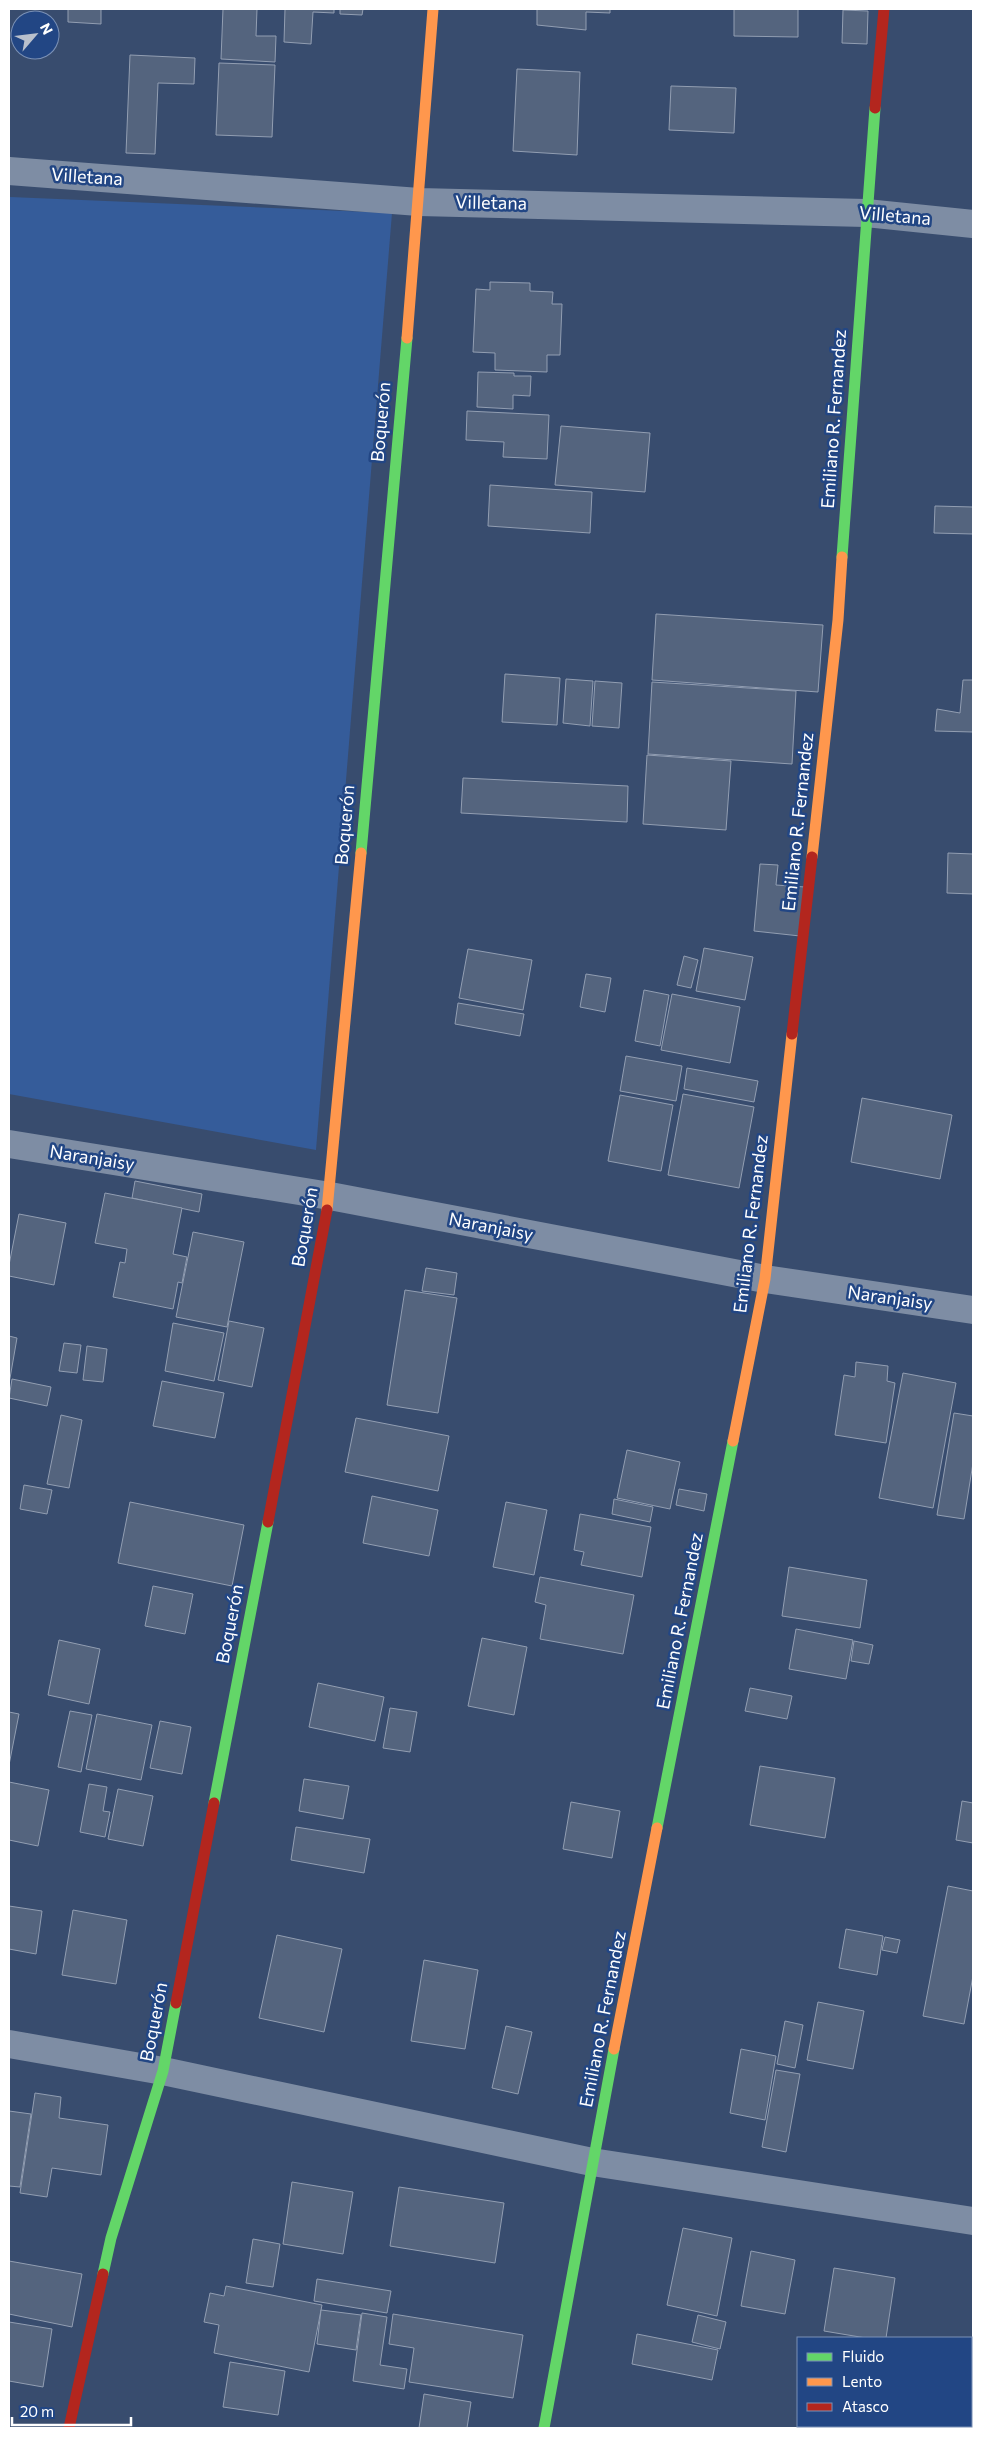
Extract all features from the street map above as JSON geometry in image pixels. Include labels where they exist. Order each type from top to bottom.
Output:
[{"type":"street","name":"Boquerón","points":[[69,2428],[111,2238],[162,2071],[330,1196],[419,202],[434,9]]},
{"type":"street","name":"Emiliano R. Fernandez","points":[[544,2428],[592,2162],[765,1279],[838,620],[866,213],[884,9]]},
{"type":"street","name":"Villetana","points":[[9,171],[419,202],[866,213],[973,224]]},
{"type":"street","name":"Naranjaisy","points":[[9,1144],[330,1196],[765,1279],[973,1310]]},
{"type":"street","points":[[9,2044],[162,2071],[592,2162],[973,2222]]},
{"type":"shaded area","points":[[10,197],[392,213],[316,1150],[9,1094]]},
{"type":"building","points":[[68,9],[101,9],[101,24],[68,22]]},
{"type":"building","points":[[223,9],[257,9],[256,36],[276,36],[275,62],[221,59]]},
{"type":"building","points":[[285,9],[334,9],[334,13],[313,12],[311,44],[284,42]]},
{"type":"building","points":[[340,9],[363,9],[362,15],[340,14]]},
{"type":"building","points":[[537,9],[610,9],[610,13],[586,12],[586,30],[537,25]]},
{"type":"building","points":[[734,9],[798,9],[798,37],[734,36]]},
{"type":"building","points":[[843,10],[868,11],[867,44],[842,43]]},
{"type":"building","points":[[130,55],[195,58],[194,84],[158,83],[155,154],[126,153]]},
{"type":"building","points":[[219,63],[275,65],[272,137],[216,135]]},
{"type":"building","points":[[517,69],[580,72],[577,155],[513,151]]},
{"type":"building","points":[[671,86],[736,88],[734,133],[669,130]]},
{"type":"building","points":[[490,282],[530,283],[530,291],[553,292],[552,304],[562,304],[560,355],[547,355],[547,372],[495,370],[495,353],[473,352],[476,289],[490,290]]},
{"type":"building","points":[[478,372],[514,373],[514,376],[531,376],[530,396],[513,395],[513,409],[477,407]]},
{"type":"building","points":[[467,411],[549,415],[547,459],[503,457],[504,442],[466,440]]},
{"type":"building","points":[[561,426],[650,433],[645,492],[555,485]]},
{"type":"building","points":[[490,485],[592,492],[590,533],[488,526]]},
{"type":"building","points":[[935,506],[973,507],[973,534],[934,533]]},
{"type":"building","points":[[656,614],[823,625],[818,692],[652,680]]},
{"type":"building","points":[[505,674],[560,678],[557,725],[502,722]]},
{"type":"building","points":[[566,679],[593,681],[590,726],[563,723]]},
{"type":"building","points":[[963,680],[973,680],[973,732],[935,731],[937,709],[960,713]]},
{"type":"building","points":[[595,681],[622,683],[619,728],[592,726]]},
{"type":"building","points":[[652,682],[796,691],[792,764],[648,754]]},
{"type":"building","points":[[647,755],[731,761],[726,830],[643,824]]},
{"type":"building","points":[[463,778],[628,786],[627,822],[461,813]]},
{"type":"building","points":[[948,853],[973,854],[973,894],[947,893]]},
{"type":"building","points":[[760,864],[778,865],[776,885],[805,887],[800,936],[754,931]]},
{"type":"building","points":[[704,948],[753,957],[745,1000],[696,991]]},
{"type":"building","points":[[468,949],[532,960],[523,1010],[459,998]]},
{"type":"building","points":[[684,956],[698,960],[691,988],[677,985]]},
{"type":"building","points":[[586,974],[611,978],[605,1012],[580,1007]]},
{"type":"building","points":[[644,990],[669,995],[660,1046],[635,1041]]},
{"type":"building","points":[[672,994],[740,1007],[730,1063],[661,1050]]},
{"type":"building","points":[[458,1003],[524,1014],[520,1036],[455,1024]]},
{"type":"building","points":[[626,1056],[682,1066],[676,1101],[620,1091]]},
{"type":"building","points":[[687,1068],[758,1081],[754,1102],[684,1089]]},
{"type":"building","points":[[683,1094],[754,1107],[739,1188],[668,1175]]},
{"type":"building","points":[[620,1095],[673,1105],[661,1171],[608,1161]]},
{"type":"building","points":[[862,1098],[952,1115],[940,1179],[851,1162]]},
{"type":"building","points":[[135,1181],[202,1194],[199,1212],[132,1198]]},
{"type":"building","points":[[105,1193],[182,1208],[173,1254],[187,1257],[182,1283],[178,1282],[173,1309],[113,1297],[120,1262],[125,1263],[127,1249],[95,1243]]},
{"type":"building","points":[[19,1214],[66,1223],[54,1285],[9,1276],[9,1265]]},
{"type":"building","points":[[193,1232],[244,1242],[227,1327],[176,1317]]},
{"type":"building","points":[[426,1268],[457,1273],[454,1295],[422,1291]]},
{"type":"building","points":[[405,1290],[457,1298],[438,1413],[387,1405]]},
{"type":"building","points":[[229,1321],[264,1328],[252,1387],[218,1380]]},
{"type":"building","points":[[173,1323],[224,1333],[214,1381],[165,1371]]},
{"type":"building","points":[[9,1336],[17,1338],[9,1384]]},
{"type":"building","points":[[64,1343],[81,1345],[77,1373],[59,1371]]},
{"type":"building","points":[[87,1346],[107,1349],[103,1382],[83,1380]]},
{"type":"building","points":[[856,1362],[888,1366],[887,1381],[895,1383],[886,1443],[835,1435],[844,1375],[855,1377]]},
{"type":"building","points":[[903,1373],[956,1383],[933,1508],[879,1498]]},
{"type":"building","points":[[12,1379],[51,1387],[47,1406],[9,1398]]},
{"type":"building","points":[[162,1381],[224,1393],[215,1438],[153,1426]]},
{"type":"building","points":[[954,1413],[973,1416],[973,1463],[964,1519],[937,1515]]},
{"type":"building","points":[[61,1415],[82,1420],[69,1488],[47,1484]]},
{"type":"building","points":[[356,1418],[449,1436],[438,1491],[345,1472]]},
{"type":"building","points":[[627,1450],[680,1462],[670,1509],[617,1498]]},
{"type":"building","points":[[24,1485],[52,1490],[47,1514],[20,1509]]},
{"type":"building","points":[[679,1489],[707,1494],[704,1511],[676,1505]]},
{"type":"building","points":[[372,1496],[438,1510],[429,1556],[363,1543]]},
{"type":"building","points":[[614,1499],[653,1507],[650,1522],[612,1514]]},
{"type":"building","points":[[130,1502],[244,1525],[232,1586],[118,1563]]},
{"type":"building","points":[[506,1502],[547,1510],[534,1575],[493,1567]]},
{"type":"building","points":[[580,1514],[651,1527],[642,1577],[581,1565],[584,1552],[574,1550]]},
{"type":"building","points":[[789,1567],[867,1580],[860,1628],[782,1616]]},
{"type":"building","points":[[540,1577],[634,1595],[623,1654],[540,1639],[546,1605],[535,1602]]},
{"type":"building","points":[[153,1586],[193,1594],[185,1634],[145,1626]]},
{"type":"building","points":[[796,1629],[853,1640],[846,1679],[789,1669]]},
{"type":"building","points":[[482,1638],[527,1647],[514,1715],[468,1706]]},
{"type":"building","points":[[59,1640],[100,1649],[89,1704],[48,1695]]},
{"type":"building","points":[[854,1641],[873,1645],[869,1664],[851,1661]]},
{"type":"building","points":[[318,1683],[384,1697],[375,1741],[309,1727]]},
{"type":"building","points":[[750,1688],[792,1696],[787,1719],[745,1711]]},
{"type":"building","points":[[390,1708],[417,1712],[410,1752],[383,1748]]},
{"type":"building","points":[[70,1711],[92,1715],[81,1772],[58,1767]]},
{"type":"building","points":[[9,1712],[19,1714],[9,1765]]},
{"type":"building","points":[[97,1714],[152,1725],[141,1780],[86,1769]]},
{"type":"building","points":[[160,1721],[191,1727],[182,1774],[150,1768]]},
{"type":"building","points":[[760,1766],[835,1778],[825,1838],[750,1825]]},
{"type":"building","points":[[304,1779],[349,1786],[343,1819],[299,1811]]},
{"type":"building","points":[[9,1782],[49,1790],[38,1846],[9,1840]]},
{"type":"building","points":[[89,1784],[107,1787],[103,1811],[110,1812],[105,1837],[80,1832]]},
{"type":"building","points":[[118,1789],[153,1796],[143,1846],[108,1839]]},
{"type":"building","points":[[962,1801],[973,1803],[973,1843],[956,1840]]},
{"type":"building","points":[[571,1802],[620,1811],[612,1858],[563,1849]]},
{"type":"building","points":[[296,1827],[370,1839],[364,1873],[291,1860]]},
{"type":"building","points":[[948,1886],[973,1891],[973,1976],[964,2024],[923,2016]]},
{"type":"building","points":[[9,1906],[42,1911],[36,1954],[9,1949]]},
{"type":"building","points":[[73,1910],[127,1920],[116,1984],[62,1975]]},
{"type":"building","points":[[846,1929],[883,1936],[877,1975],[839,1968]]},
{"type":"building","points":[[277,1935],[342,1949],[324,2032],[259,2018]]},
{"type":"building","points":[[885,1937],[900,1940],[897,1953],[882,1950]]},
{"type":"building","points":[[424,1960],[478,1970],[465,2049],[411,2041]]},
{"type":"building","points":[[818,2002],[864,2011],[853,2069],[807,2060]]},
{"type":"building","points":[[785,2021],[803,2025],[795,2068],[777,2064]]},
{"type":"building","points":[[506,2026],[532,2032],[518,2094],[492,2088]]},
{"type":"building","points":[[741,2049],[776,2056],[765,2120],[730,2113]]},
{"type":"building","points":[[776,2070],[800,2074],[786,2152],[762,2147]]},
{"type":"building","points":[[35,2093],[61,2097],[59,2118],[108,2125],[101,2175],[52,2168],[47,2197],[20,2193]]},
{"type":"building","points":[[9,2111],[31,2114],[20,2187],[9,2186]]},
{"type":"building","points":[[292,2182],[353,2192],[343,2254],[283,2244]]},
{"type":"building","points":[[399,2187],[504,2203],[495,2263],[390,2246]]},
{"type":"building","points":[[683,2228],[732,2238],[717,2316],[667,2305]]},
{"type":"building","points":[[253,2239],[280,2244],[273,2287],[246,2283]]},
{"type":"building","points":[[751,2251],[795,2260],[785,2314],[741,2306]]},
{"type":"building","points":[[9,2261],[82,2274],[72,2327],[9,2314]]},
{"type":"building","points":[[834,2268],[895,2278],[886,2337],[860,2337],[824,2331]]},
{"type":"building","points":[[317,2279],[391,2291],[387,2313],[314,2301]]},
{"type":"building","points":[[226,2286],[322,2305],[309,2372],[214,2353],[219,2325],[204,2322],[210,2293],[224,2296]]},
{"type":"building","points":[[321,2310],[361,2315],[356,2350],[317,2344]]},
{"type":"building","points":[[362,2313],[387,2317],[380,2365],[407,2369],[404,2389],[353,2381]]},
{"type":"building","points":[[393,2314],[523,2335],[513,2398],[409,2382],[414,2348],[389,2344]]},
{"type":"building","points":[[698,2315],[726,2322],[720,2349],[692,2342]]},
{"type":"building","points":[[9,2322],[52,2329],[43,2387],[9,2381]]},
{"type":"building","points":[[637,2334],[718,2350],[712,2380],[632,2364]]},
{"type":"building","points":[[230,2362],[285,2371],[278,2415],[223,2407]]},
{"type":"building","points":[[424,2394],[471,2402],[467,2428],[419,2428]]},
{"type":"traffic: fast","points":[[842,557],[875,108]]},
{"type":"traffic: fast","points":[[361,853],[407,338]]},
{"type":"traffic: fast","points":[[657,1828],[733,1441]]},
{"type":"traffic: fast","points":[[214,1803],[268,1522]]},
{"type":"traffic: fast","points":[[103,2274],[111,2238],[163,2071],[176,2003]]},
{"type":"traffic: fast","points":[[544,2428],[614,2049]]},
{"type":"traffic: slow","points":[[407,338],[433,9]]},
{"type":"traffic: slow","points":[[812,857],[838,620],[842,557]]},
{"type":"traffic: slow","points":[[327,1210],[361,853]]},
{"type":"traffic: slow","points":[[733,1441],[765,1279],[792,1034]]},
{"type":"traffic: slow","points":[[614,2049],[657,1828]]},
{"type":"traffic: jam","points":[[875,108],[884,9]]},
{"type":"traffic: jam","points":[[792,1034],[812,857]]},
{"type":"traffic: jam","points":[[268,1522],[327,1210]]},
{"type":"traffic: jam","points":[[176,2003],[214,1803]]},
{"type":"traffic: jam","points":[[69,2428],[103,2274]]}]
